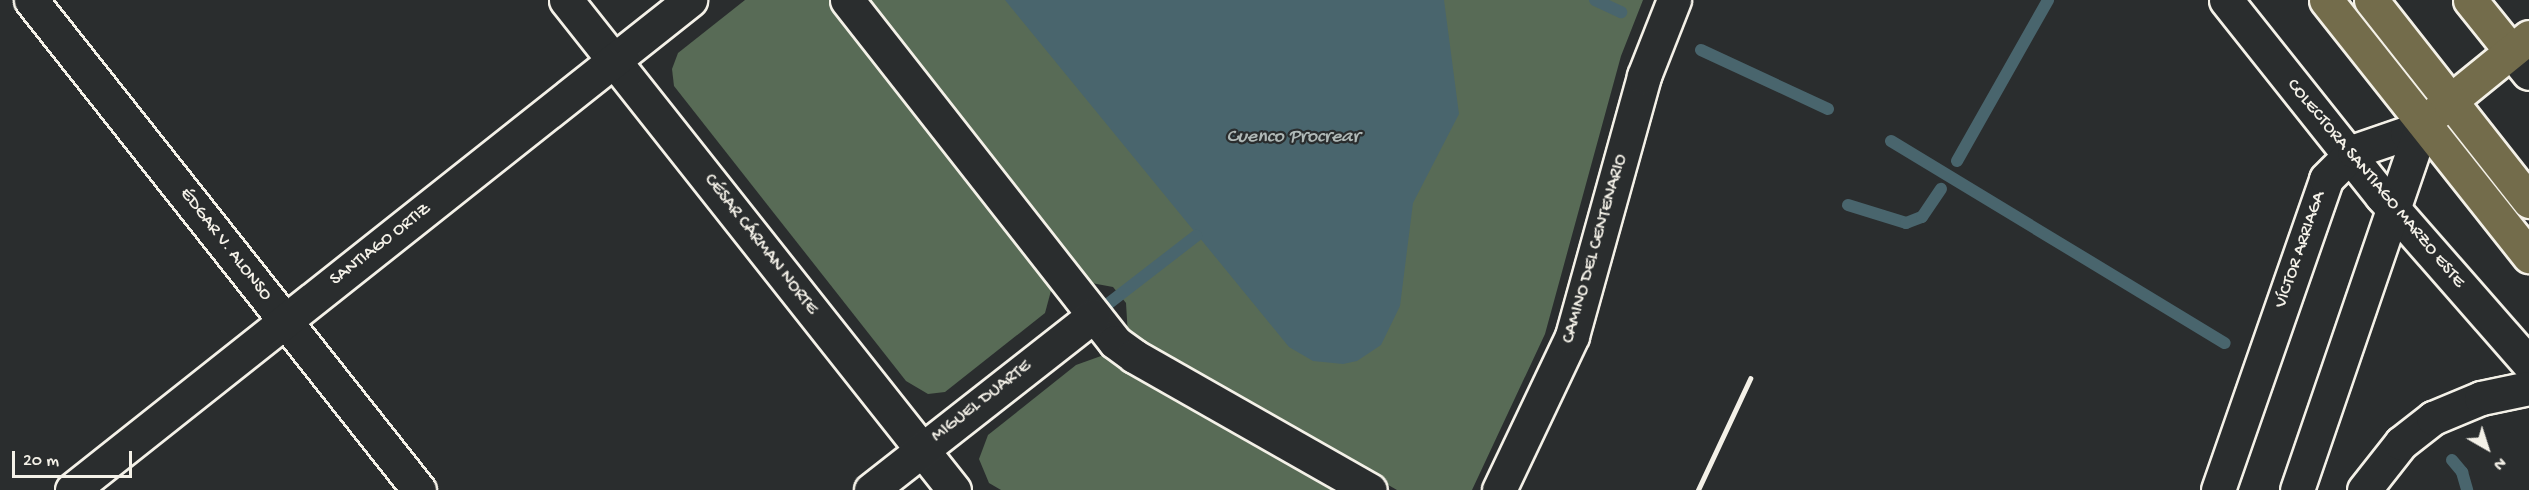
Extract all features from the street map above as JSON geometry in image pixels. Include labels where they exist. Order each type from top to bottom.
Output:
[{"type":"main road","points":[[2326,0],[2529,256]]},
{"type":"main road","points":[[2371,0],[2529,201]]},
{"type":"main road","points":[[2423,123],[2450,101],[2523,54],[2470,0]]},
{"type":"street","name":"ÉDGAR V. ALONSO","points":[[31,0],[419,490]]},
{"type":"street","name":"CÉSAR CÁRMAN NORTE","points":[[566,0],[954,490]]},
{"type":"street","name":"SANTIAGO ORTIZ","points":[[72,490],[690,0]]},
{"type":"street","points":[[847,0],[1115,342],[1134,356],[1370,490]]},
{"type":"street","name":"CAMINO DEL CENTENARIO","points":[[1499,490],[1572,336],[1644,76],[1674,0]]},
{"type":"street","name":"COLECTORA SANTIAGO MARZO ESTE","points":[[2226,0],[2393,209],[2529,364]]},
{"type":"street","points":[[2297,490],[2423,123]]},
{"type":"street","name":"VÍCTOR ARRIAGA","points":[[2218,490],[2322,186],[2349,155],[2366,145],[2407,133],[2423,123]]},
{"type":"street","name":"MIGUEL DUARTE","points":[[871,490],[1094,315]]},
{"type":"street","points":[[2364,490],[2401,443],[2433,418],[2481,398],[2529,388]]},
{"type":"green space","points":[[745,0],[831,0],[1052,287],[1045,313],[945,392],[928,394],[906,381],[674,86],[672,69],[678,53]]},
{"type":"green space","points":[[864,0],[1643,0],[1621,56],[1545,334],[1472,490],[1397,490],[1128,336],[1126,303],[1113,287],[1086,282]]},
{"type":"green space","points":[[1101,356],[1110,358],[1346,490],[1001,490],[989,483],[979,459],[988,435],[1076,365]]},
{"type":"water","name":"Cuenco Procrear","points":[[1005,0],[1444,0],[1459,114],[1413,203],[1400,306],[1381,345],[1357,361],[1343,364],[1313,361],[1289,347]]},
{"type":"waterway","points":[[1595,0],[1621,12]]},
{"type":"waterway","points":[[1957,161],[2048,0]]},
{"type":"waterway","points":[[1701,50],[1828,109]]},
{"type":"waterway","points":[[1891,141],[2225,343]]},
{"type":"waterway","points":[[1848,205],[1906,223],[1922,217],[1941,189]]},
{"type":"waterway","points":[[1095,314],[1196,236]]},
{"type":"waterway","points":[[2452,460],[2462,472],[2467,490]]},
{"type":"railway","points":[[1698,490],[1750,379]]}]
